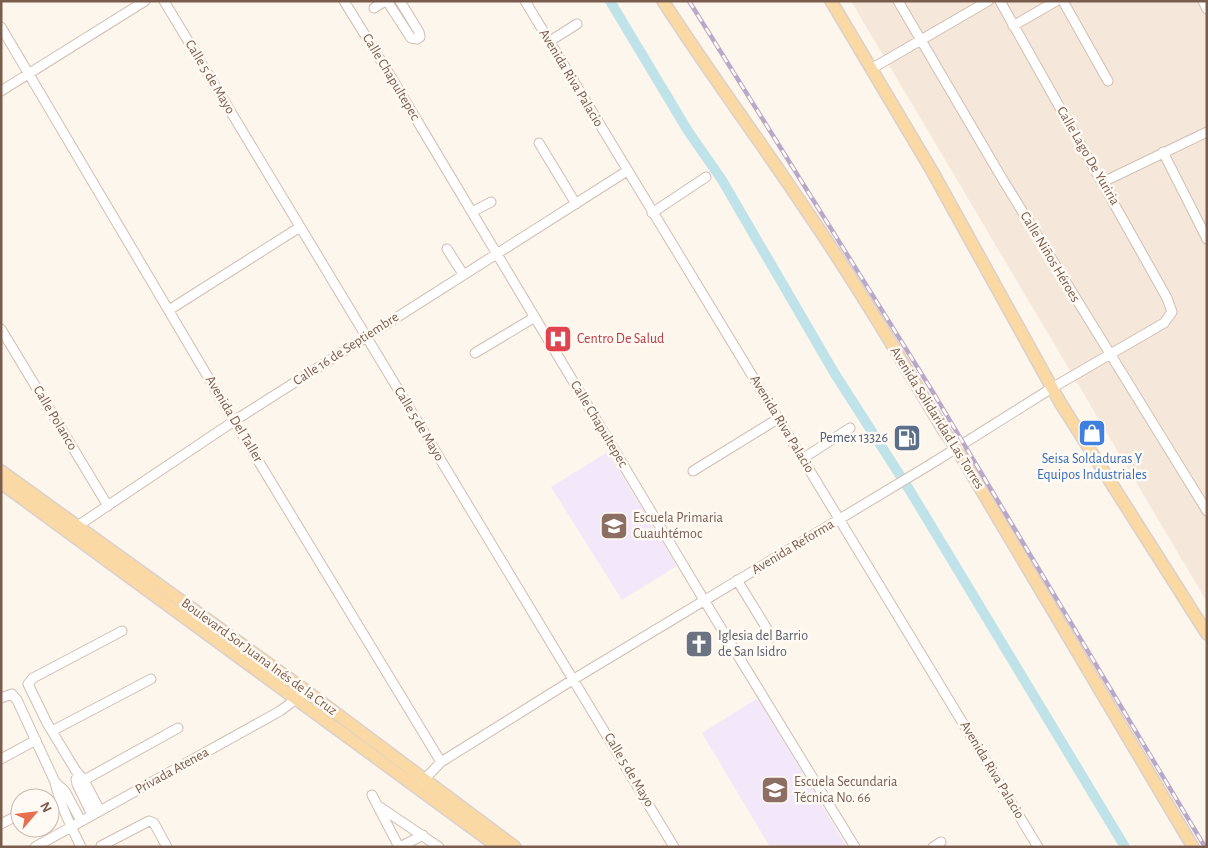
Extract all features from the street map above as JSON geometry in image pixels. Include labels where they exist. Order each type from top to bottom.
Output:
[{"type":"main road","name":"Avenida Solidaridad Las Torres","points":[[663,1],[691,46],[809,213],[957,449],[1192,847]]},
{"type":"main road","points":[[668,1],[691,46]]},
{"type":"main road","points":[[831,1],[932,171],[1052,388],[1207,634]]},
{"type":"main road","name":"Boulevard Sor Juana Inés de la Cruz","points":[[1,471],[73,529],[421,783],[515,847]]},
{"type":"main road","name":"Boulevard Sor Juana Inés de la Cruz","points":[[1,483],[73,529]]},
{"type":"main road","name":"Boulevard Sor Juana Inés de la Cruz","points":[[421,783],[498,847]]},
{"type":"street","points":[[1,91],[145,1]]},
{"type":"street","name":"Calle 5 de Mayo","points":[[164,1],[674,847]]},
{"type":"street","name":"Calle Chapultepec","points":[[344,1],[392,77],[704,600],[855,847]]},
{"type":"street","points":[[374,8],[386,1],[411,38],[417,39],[420,37],[419,32],[400,1]]},
{"type":"street","name":"Avenida Riva Palacio","points":[[525,1],[1038,847]]},
{"type":"street","name":"Calle Niños Héroes","points":[[898,1],[1110,356],[1207,511]]},
{"type":"street","points":[[871,69],[988,1]]},
{"type":"street","name":"Calle Lago De Yuriria","points":[[1000,1],[1103,182],[1167,298],[1172,312]]},
{"type":"street","points":[[1203,1],[1207,9]]},
{"type":"street","points":[[1013,26],[1056,2],[1108,81]]},
{"type":"street","points":[[550,40],[577,24]]},
{"type":"street","name":"Avenida Del Taller","points":[[1,27],[234,421],[441,762]]},
{"type":"street","points":[[1103,182],[1207,132]]},
{"type":"street","points":[[539,143],[576,204]]},
{"type":"street","points":[[1162,152],[1207,239]]},
{"type":"street","name":"Calle 16 de Septiembre","points":[[73,529],[234,421],[627,171]]},
{"type":"street","points":[[652,212],[706,178]]},
{"type":"street","points":[[472,212],[491,202]]},
{"type":"street","points":[[169,310],[300,227]]},
{"type":"street","points":[[447,249],[463,274]]},
{"type":"street","name":"Avenida Reforma","points":[[421,783],[441,762],[704,600],[957,449],[1052,388],[1164,323],[1172,312]]},
{"type":"street","points":[[475,353],[535,318]]},
{"type":"street","name":"Calle Polanco","points":[[1,329],[108,506]]},
{"type":"street","points":[[693,471],[778,418]]},
{"type":"street","points":[[802,459],[850,428]]},
{"type":"street","points":[[738,580],[772,637]]},
{"type":"street","points":[[96,813],[76,771],[52,731],[28,684],[30,680],[122,632]]},
{"type":"street","points":[[52,731],[151,679]]},
{"type":"street","points":[[1,698],[12,694],[14,697],[36,740],[56,788]]},
{"type":"street","name":"Privada Atenea","points":[[35,847],[280,711],[301,694]]},
{"type":"street","points":[[80,782],[178,728]]},
{"type":"street","points":[[1,759],[36,740]]},
{"type":"street","points":[[372,795],[400,847],[423,835]]},
{"type":"street","points":[[60,796],[81,821]]},
{"type":"street","points":[[60,799],[81,847]]},
{"type":"street","points":[[377,805],[439,847]]},
{"type":"street","points":[[100,846],[149,821],[154,823],[167,847]]},
{"type":"shaded area","points":[[851,1],[1207,1],[1207,602]]},
{"type":"shaded area","name":"Escuela Primaria Cuauhtémoc","points":[[608,452],[677,566],[622,600],[551,487]]},
{"type":"shaded area","name":"Escuela Secundaria Técnica No. 66","points":[[758,698],[847,847],[770,847],[702,733]]},
{"type":"waterway","points":[[610,1],[688,131],[722,180],[835,374],[912,494],[1125,847]]},
{"type":"railway","points":[[689,1],[931,389],[1205,847]]},
{"type":"place","name":"Centro De Salud","points":[[558,339]]},
{"type":"place","name":"Seisa Soldaduras Y Equipos Industriales","points":[[1092,433]]},
{"type":"place","name":"Pemex 13326","points":[[907,438]]},
{"type":"place","name":"Escuela Primaria Cuauhtémoc","points":[[614,526]]},
{"type":"place","name":"Iglesia del Barrio de San Isidro","points":[[699,644]]},
{"type":"place","name":"Escuela Secundaria Técnica No. 66","points":[[775,790]]}]
